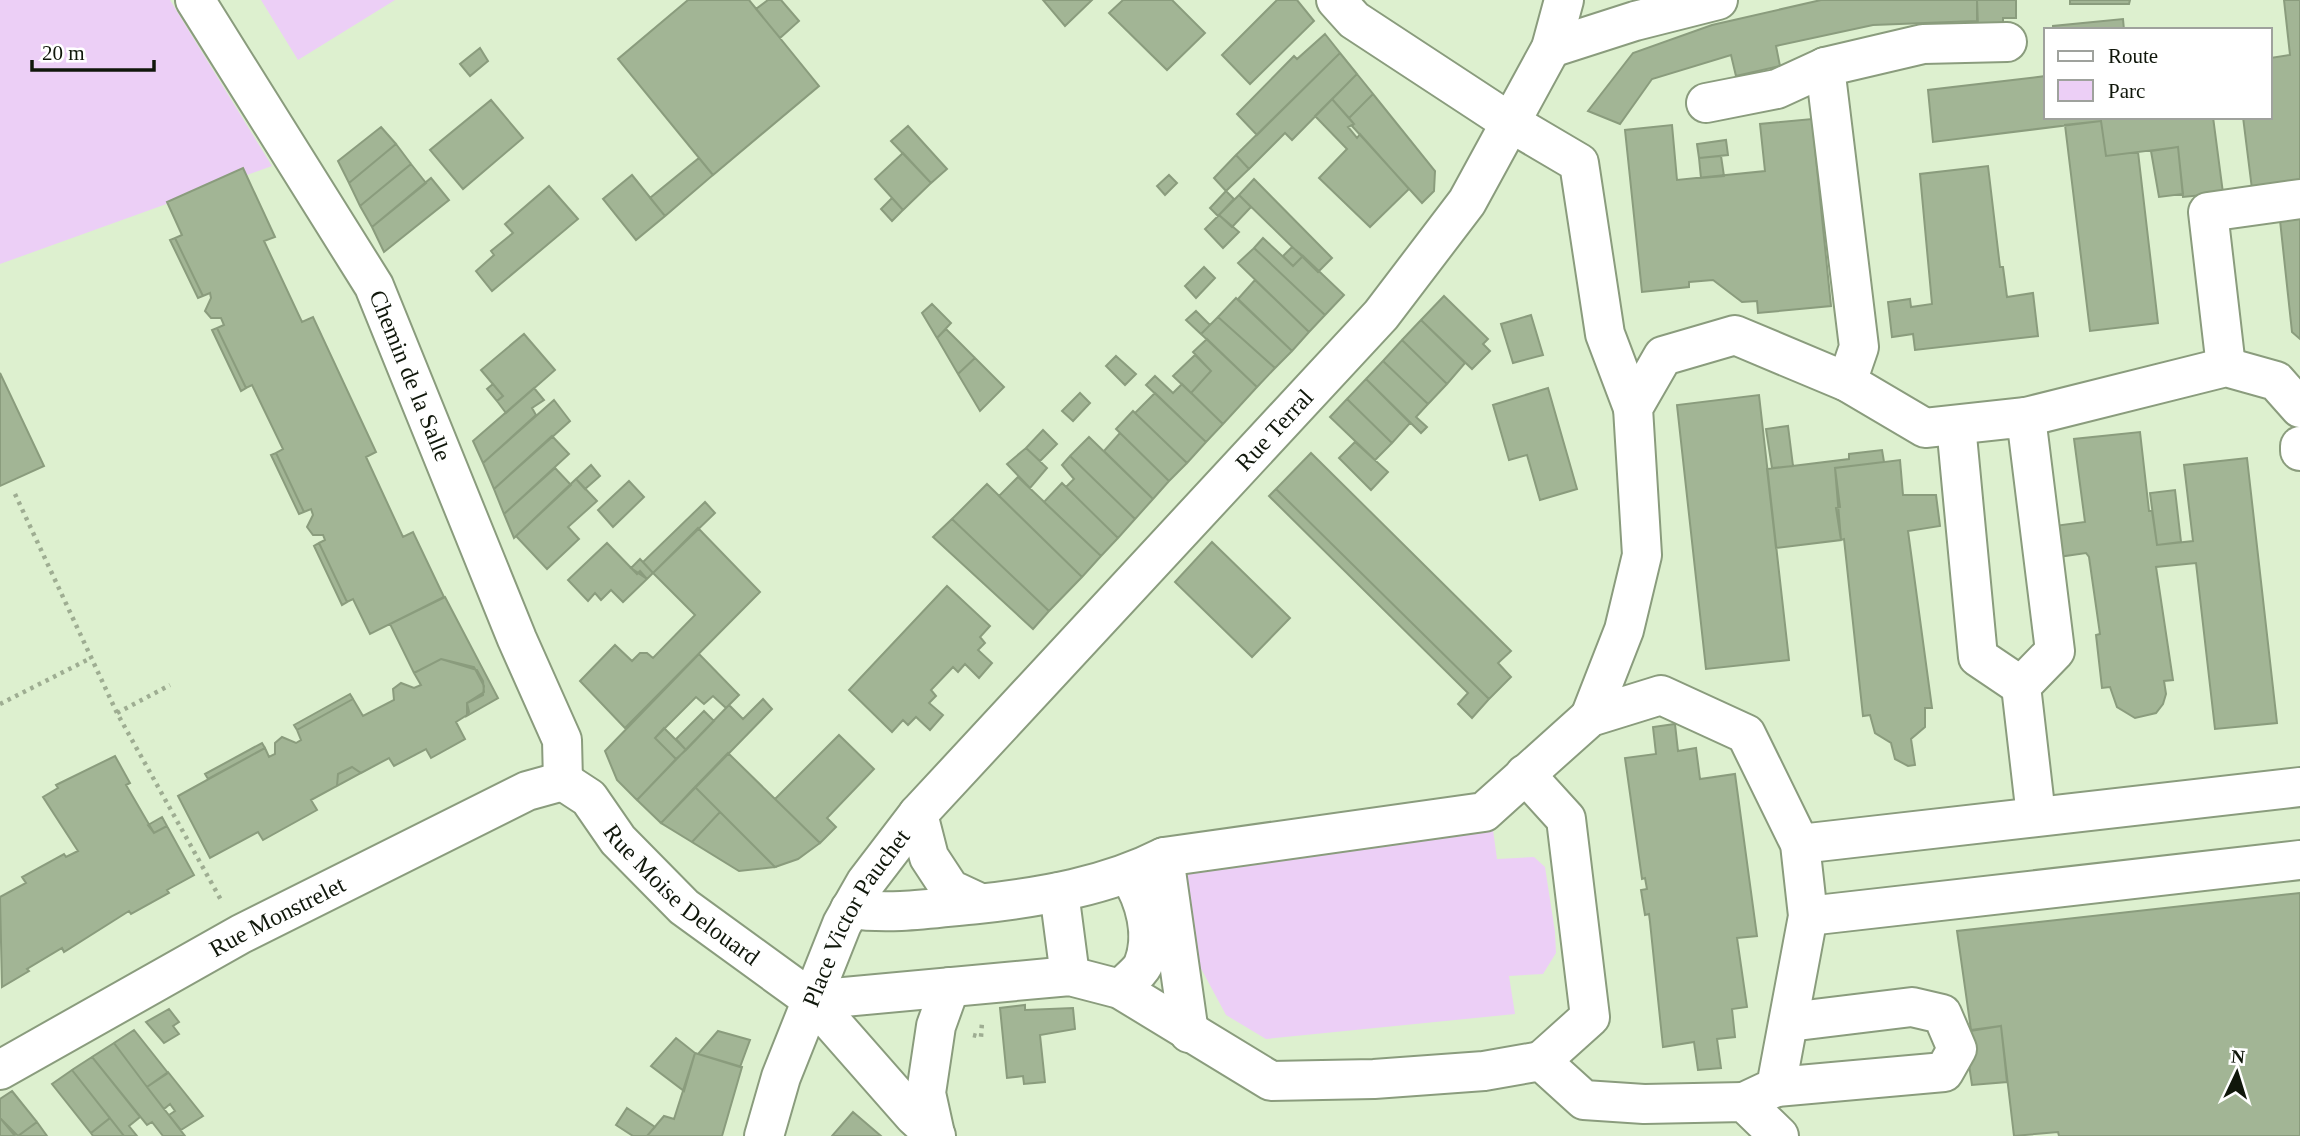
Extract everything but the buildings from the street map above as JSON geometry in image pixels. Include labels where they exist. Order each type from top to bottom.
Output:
[{"type":"street","name":"Chemin de la Salle","points":[[195,0],[374,286],[517,639],[562,740],[563,781]]},
{"type":"street","points":[[1336,0],[1354,20],[1511,123],[1579,163],[1605,334],[1633,408],[1642,555],[1624,630],[1590,717]]},
{"type":"street","name":"Rue Terral","points":[[918,814],[1381,315],[1466,202],[1551,48],[1564,0]]},
{"type":"street","points":[[1551,48],[1635,21],[1718,0]]},
{"type":"street","points":[[1706,103],[1777,89],[1825,67],[1923,44],[2007,42]]},
{"type":"street","points":[[1825,67],[1859,347],[1847,382]]},
{"type":"street","points":[[2226,368],[2208,212],[2300,199]]},
{"type":"street","points":[[1633,408],[1663,356],[1734,335],[1847,382],[1925,428],[2026,417],[2226,368],[2276,381],[2300,408]]},
{"type":"street","points":[[2021,686],[2055,651],[2026,417]]},
{"type":"street","points":[[1956,425],[1978,657],[2021,686],[2036,817]]},
{"type":"street","points":[[850,909],[884,914],[1059,892],[1129,875],[1164,856],[1484,812],[1590,717],[1661,695],[1746,734],[1800,844],[1808,916],[1788,1022],[1760,1095],[1779,1136]]},
{"type":"street","points":[[764,1136],[781,1077],[812,1000],[1070,976],[1120,989],[1271,1081],[1374,1079],[1484,1070],[1541,1061],[1590,1017],[1566,819],[1525,774]]},
{"type":"street","name":"Rue Monstrelet","points":[[0,1070],[241,934],[527,791],[563,781]]},
{"type":"street","name":"Rue Moise Delouard","points":[[563,781],[589,798],[618,840],[684,907],[812,1000]]},
{"type":"street","points":[[1800,844],[2300,787]]},
{"type":"street","points":[[918,814],[929,857],[950,889],[980,903]]},
{"type":"street","name":"Place Victor Pauchet","points":[[918,814],[866,882],[850,909],[812,1000],[928,1129]]},
{"type":"street","points":[[1164,856],[1189,1033]]},
{"type":"street","points":[[1808,916],[2300,860]]},
{"type":"street","points":[[1120,989],[1142,967],[1148,939],[1143,897],[1129,875]]},
{"type":"street","points":[[1059,892],[1070,976]]},
{"type":"street","points":[[928,1129],[926,1093],[936,1026],[950,987]]},
{"type":"street","points":[[1541,1061],[1584,1100],[1644,1104],[1760,1095],[1944,1072],[1956,1049],[1942,1014],[1912,1007],[1788,1022]]},
{"type":"path","points":[[15,495],[117,712],[241,934]]},
{"type":"path","points":[[0,704],[91,658]]},
{"type":"path","points":[[117,712],[170,685]]},
{"type":"green space","points":[[0,0],[170,0],[272,166],[0,264]]},
{"type":"green space","points":[[261,0],[395,0],[298,60]]},
{"type":"green space","points":[[1493,830],[1497,859],[1534,857],[1545,867],[1555,932],[1556,953],[1543,974],[1509,976],[1515,1014],[1266,1039],[1226,1015],[1190,948],[1183,877],[1204,865]]}]
